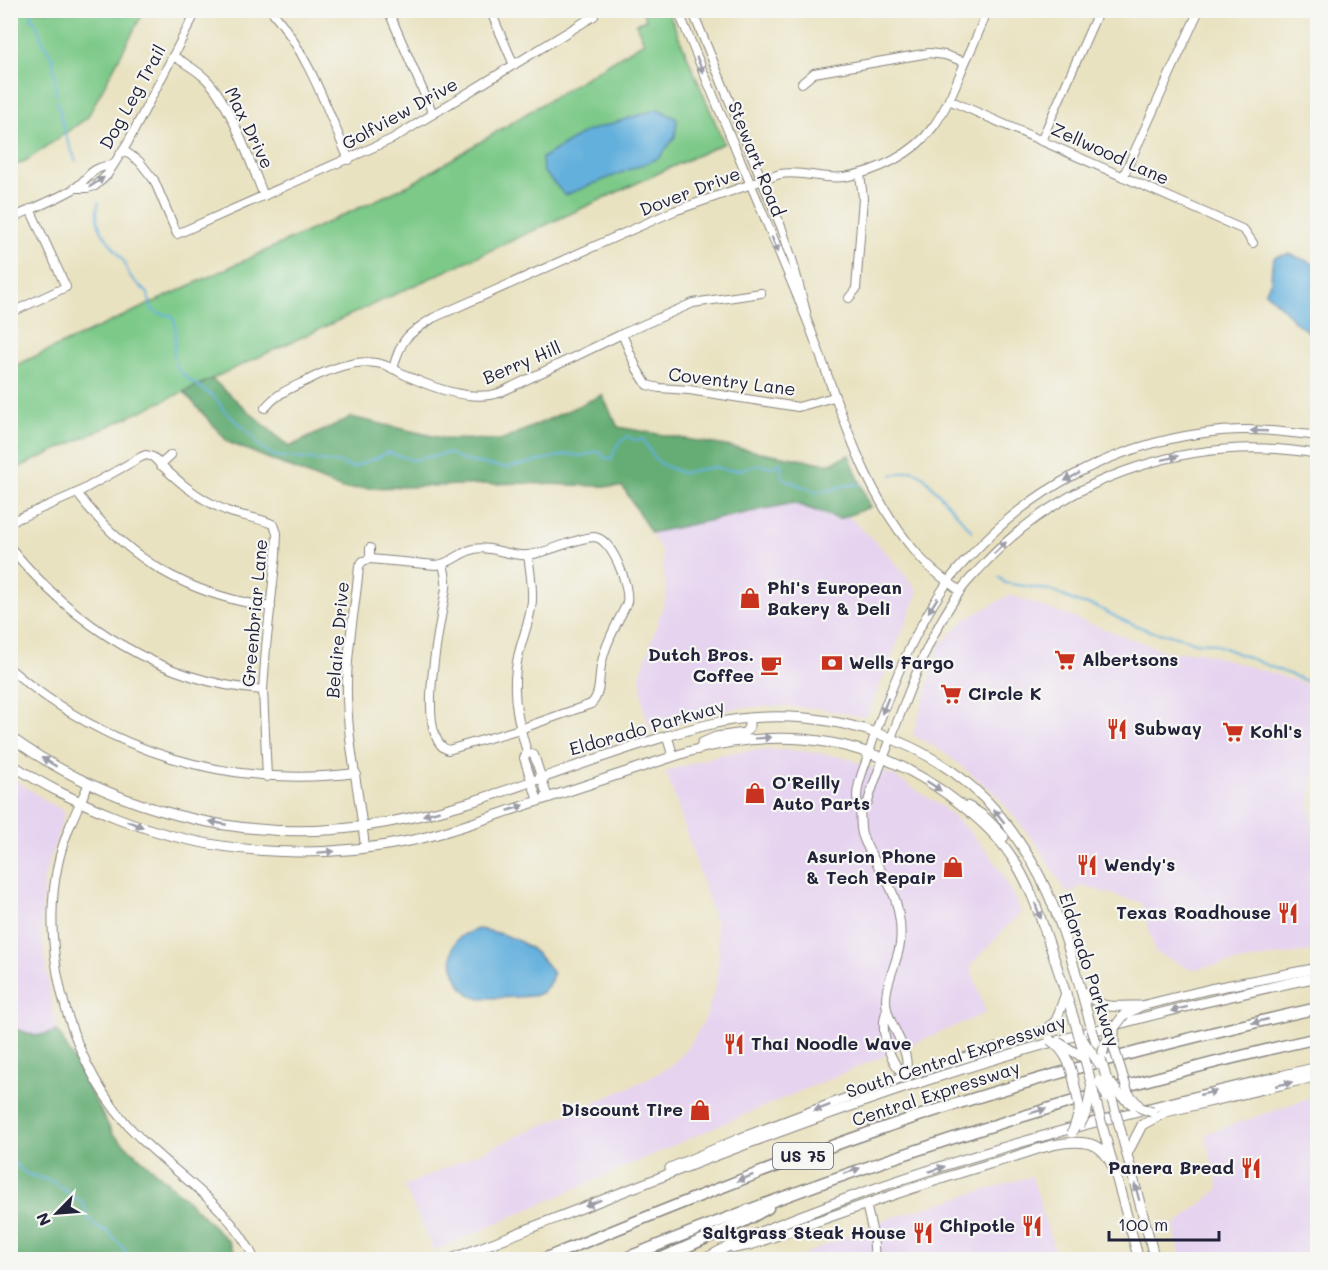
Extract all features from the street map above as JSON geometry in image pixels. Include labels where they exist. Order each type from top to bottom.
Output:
[{"type":"highway","name":"Central Expressway","points":[[541,1260],[728,1184],[926,1113],[1130,1053],[1317,1008]]},
{"type":"highway","name":"US 75","points":[[621,1260],[804,1188],[944,1140],[1168,1074],[1317,1038]]},
{"type":"highway","points":[[657,1260],[744,1221],[804,1188]]},
{"type":"main road","name":"Eldorado Parkway","points":[[10,737],[89,783],[148,807],[180,816],[251,829],[299,831],[363,827],[423,815],[667,736],[748,718],[789,716],[844,723],[909,746],[934,760],[974,789],[1002,818],[1033,864],[1059,922],[1096,1042],[1096,1068]]},
{"type":"main road","points":[[687,752],[711,739],[745,732],[749,726],[748,718]]},
{"type":"main road","points":[[667,736],[674,756]]},
{"type":"main road","name":"Eldorado Parkway","points":[[10,763],[80,803],[164,834],[247,850],[304,853],[365,848],[431,835],[674,756],[739,740],[788,737],[823,741],[869,753],[924,779],[954,799],[996,837],[1011,855],[1037,907],[1077,1029],[1096,1068]]},
{"type":"main road","points":[[954,799],[979,811],[1020,858],[1033,864]]},
{"type":"main road","points":[[247,850],[251,829]]},
{"type":"main road","points":[[1020,871],[1027,870],[1031,873],[1049,911],[1059,922]]},
{"type":"main road","points":[[1082,992],[1107,1007],[1141,1006],[1210,989],[1317,968]]},
{"type":"main road","name":"South Central Expressway","points":[[449,1260],[647,1181],[929,1080],[1024,1050],[1131,1021],[1252,990],[1317,977]]},
{"type":"main road","points":[[1016,1042],[1053,1025],[1060,1013],[1066,993]]},
{"type":"main road","points":[[1062,1143],[1081,1123],[1087,1111],[1096,1068],[1114,1028],[1125,1015],[1141,1006]]},
{"type":"main road","points":[[1114,1028],[1114,1048],[1126,1088],[1131,1098],[1141,1108]]},
{"type":"main road","points":[[1047,1039],[1066,1055],[1079,1105],[1079,1113],[1072,1133]]},
{"type":"main road","points":[[1016,1042],[1056,1040],[1096,1068],[1121,1096],[1152,1112],[1166,1112],[1317,1076]]},
{"type":"main road","name":"South Central Expressway","points":[[647,1181],[666,1169],[741,1138],[905,1076],[1016,1042]]},
{"type":"main road","points":[[702,1260],[745,1238],[840,1201],[1000,1149],[1151,1107],[1317,1067]]},
{"type":"main road","points":[[1096,1068],[1096,1102],[1139,1260]]},
{"type":"main road","points":[[1096,1068],[1118,1121],[1155,1260]]},
{"type":"main road","points":[[1127,1154],[1142,1125],[1166,1112]]},
{"type":"main road","points":[[726,1249],[750,1245],[957,1173],[1062,1143],[1086,1143],[1097,1146],[1105,1154],[1114,1170]]},
{"type":"street","name":"Dog Leg Trail","points":[[75,188],[87,188],[100,182],[123,150],[197,10]]},
{"type":"street","points":[[271,10],[297,47],[349,159]]},
{"type":"street","points":[[388,10],[433,114]]},
{"type":"street","points":[[490,10],[514,65]]},
{"type":"street","name":"Stewart Road","points":[[678,10],[806,319],[834,397],[869,483],[881,505],[919,557],[960,591]]},
{"type":"street","name":"Stewart Road","points":[[692,10],[792,259],[805,306],[806,319]]},
{"type":"street","name":"Dover Drive","points":[[393,369],[399,348],[409,334],[433,318],[674,211],[794,172],[830,177],[860,174],[890,162],[917,144],[935,125],[949,100],[987,10]]},
{"type":"street","points":[[1041,141],[1099,10]]},
{"type":"street","points":[[1123,177],[1199,10]]},
{"type":"street","name":"Golfview Drive","points":[[123,150],[140,160],[154,180],[177,234],[392,139],[514,65],[593,13]]},
{"type":"street","points":[[802,83],[814,73],[929,53],[945,55],[965,62]]},
{"type":"street","name":"Max Drive","points":[[173,56],[188,64],[208,81],[223,101],[264,196]]},
{"type":"street","name":"Zellwood Lane","points":[[949,100],[1244,230],[1253,243]]},
{"type":"street","name":"Dog Leg Trail","points":[[10,219],[75,188],[101,167],[112,165]]},
{"type":"street","points":[[849,298],[856,289],[863,198],[860,174]]},
{"type":"street","points":[[10,313],[66,287],[30,210]]},
{"type":"street","name":"Berry Hill","points":[[265,408],[275,396],[328,370],[350,364],[366,363],[380,364],[435,386],[461,393],[488,396],[499,393],[693,303],[761,293]]},
{"type":"street","name":"Coventry Lane","points":[[622,334],[637,369],[647,385],[798,407],[834,397]]},
{"type":"street","points":[[887,1010],[883,1019],[885,1036],[897,1068],[905,1076],[909,1065],[887,1010],[886,996],[900,945],[901,928],[896,897],[867,846],[861,831],[860,809],[856,800],[858,783],[874,733],[906,656],[918,628],[948,581],[984,540],[1017,510],[1059,483],[1115,456],[1141,447],[1205,433],[1259,430],[1317,436]]},
{"type":"street","points":[[860,809],[868,802],[920,663],[934,633],[960,591],[993,554],[1023,529],[1059,503],[1102,480],[1175,456],[1213,449],[1259,448],[1317,454]]},
{"type":"street","name":"Greenbriar Lane","points":[[77,493],[112,472],[141,457],[150,455],[203,500],[224,510],[274,525],[277,538],[263,690],[267,777]]},
{"type":"street","points":[[160,465],[171,455]]},
{"type":"street","points":[[1115,456],[1122,472]]},
{"type":"street","points":[[10,522],[77,493],[113,535],[161,572],[216,596],[246,604],[271,607]]},
{"type":"street","points":[[370,559],[430,566],[443,565],[476,549],[512,555],[528,555],[597,537],[608,545],[623,576],[627,602],[609,638],[602,661],[596,699],[591,704],[520,729],[448,750],[441,748],[436,740],[431,690],[433,657],[446,586],[443,565]]},
{"type":"street","points":[[10,547],[55,597],[80,618],[111,639],[143,657],[209,682],[263,690]]},
{"type":"street","name":"Belaire Drive","points":[[365,848],[346,686],[359,566],[363,561],[370,559],[370,548]]},
{"type":"street","points":[[528,555],[532,602],[515,670],[514,694],[520,729],[527,752],[524,759],[532,781],[543,799]]},
{"type":"street","points":[[906,656],[920,663]]},
{"type":"street","points":[[10,669],[81,719],[119,739],[157,754],[228,772],[267,777],[331,776],[356,773]]},
{"type":"street","points":[[527,752],[534,755],[542,778],[543,799]]},
{"type":"street","points":[[89,783],[69,827],[57,867],[54,912],[57,961],[65,1006],[74,1035],[92,1075],[112,1109],[141,1140],[215,1203],[241,1234],[255,1260]]},
{"type":"street","points":[[866,1204],[873,1234],[875,1260]]},
{"type":"shaded area","points":[[793,503],[838,519],[848,516],[888,554],[917,590],[917,596],[868,714],[863,717],[816,708],[775,706],[736,708],[650,730],[644,710],[640,676],[667,594],[661,549],[651,533]]},
{"type":"shaded area","points":[[1010,595],[1171,653],[1197,651],[1317,687],[1317,739],[1310,807],[1318,868],[1317,950],[1190,969],[1155,952],[1142,903],[1082,886],[1067,894],[1038,846],[994,792],[942,751],[913,735],[939,646],[963,621]]},
{"type":"shaded area","points":[[755,750],[820,753],[849,759],[894,776],[941,806],[987,851],[1002,873],[1021,912],[970,966],[986,1013],[720,1125],[434,1251],[404,1186],[648,1079],[671,1066],[690,1045],[705,1019],[716,985],[719,957],[716,923],[666,771],[722,754]]},
{"type":"shaded area","points":[[10,776],[49,803],[65,811],[44,878],[41,934],[53,1013],[58,1031],[36,1036],[11,1027]]},
{"type":"shaded area","points":[[1317,1096],[1317,1259],[1181,1259],[1174,1226],[1219,1189],[1205,1134]]},
{"type":"shaded area","points":[[1032,1176],[1057,1259],[791,1260],[884,1220]]},
{"type":"green space","points":[[10,11],[144,11],[87,118],[27,160],[11,167]]},
{"type":"green space","points":[[642,11],[668,11],[724,143],[11,471],[10,368],[411,184],[644,42],[636,24],[646,20]]},
{"type":"green space","points":[[212,379],[289,447],[351,417],[446,439],[503,440],[602,395],[618,427],[828,464],[849,455],[870,507],[839,519],[793,503],[651,533],[623,487],[522,483],[342,489],[228,442],[184,392]]},
{"type":"green space","points":[[10,1027],[36,1036],[58,1031],[113,1134],[183,1196],[228,1241],[238,1259],[11,1259]]},
{"type":"water","points":[[658,109],[677,119],[675,137],[659,158],[565,195],[543,171],[542,158],[585,132]]},
{"type":"water","points":[[1289,254],[1312,263],[1316,268],[1317,339],[1294,321],[1265,292],[1271,281],[1272,264],[1275,257]]},
{"type":"water","points":[[478,929],[522,942],[539,955],[553,974],[547,987],[536,995],[494,998],[475,997],[463,988],[453,964],[454,947],[461,936]]},
{"type":"waterway","points":[[33,10],[31,18],[35,21],[53,59],[56,95]]},
{"type":"waterway","points":[[57,101],[65,134],[76,161]]},
{"type":"waterway","points":[[99,202],[97,211],[99,226],[124,262],[128,273],[148,293],[151,307],[156,313],[171,315],[174,320],[176,330],[174,356]]},
{"type":"waterway","points":[[175,362],[185,376],[214,397],[223,410],[251,434],[258,445],[274,456],[340,463],[352,468],[386,452],[413,460],[449,453],[461,460],[506,468],[569,454],[580,456],[599,451],[611,460],[618,444],[628,436],[634,440],[643,439],[654,458],[663,465],[682,473],[714,467],[726,470],[738,470],[757,465],[773,467],[779,463],[782,466],[781,472],[784,479],[816,492],[861,484]]},
{"type":"waterway","points":[[892,475],[913,470],[924,477],[972,531]]},
{"type":"waterway","points":[[999,577],[1005,583],[1049,590],[1079,603],[1095,606],[1153,632],[1181,637],[1192,642],[1212,643],[1304,680],[1318,682]]},
{"type":"waterway","points":[[10,1160],[27,1174],[52,1181],[83,1203],[88,1217],[96,1227],[107,1231],[125,1250],[130,1260]]},
{"type":"place","name":"Phi's European Bakery & Deli","points":[[750,598]]},
{"type":"place","name":"Albertsons","points":[[1065,660]]},
{"type":"place","name":"Wells Fargo","points":[[832,663]]},
{"type":"place","name":"Dutch Bros. Coffee","points":[[771,665]]},
{"type":"place","name":"Circle K","points":[[951,694]]},
{"type":"place","name":"Subway","points":[[1117,729]]},
{"type":"place","name":"Kohl's","points":[[1233,732]]},
{"type":"place","name":"O'Reilly Auto Parts","points":[[755,793]]},
{"type":"place","name":"Wendy's","points":[[1087,865]]},
{"type":"place","name":"Asurion Phone & Tech Repair","points":[[953,867]]},
{"type":"place","name":"Texas Roadhouse","points":[[1288,913]]},
{"type":"place","name":"Thai Noodle Wave","points":[[734,1044]]},
{"type":"place","name":"Discount Tire","points":[[700,1110]]},
{"type":"place","name":"Panera Bread","points":[[1251,1168]]},
{"type":"place","name":"Chipotle","points":[[1032,1226]]},
{"type":"place","name":"Saltgrass Steak House","points":[[923,1233]]}]
